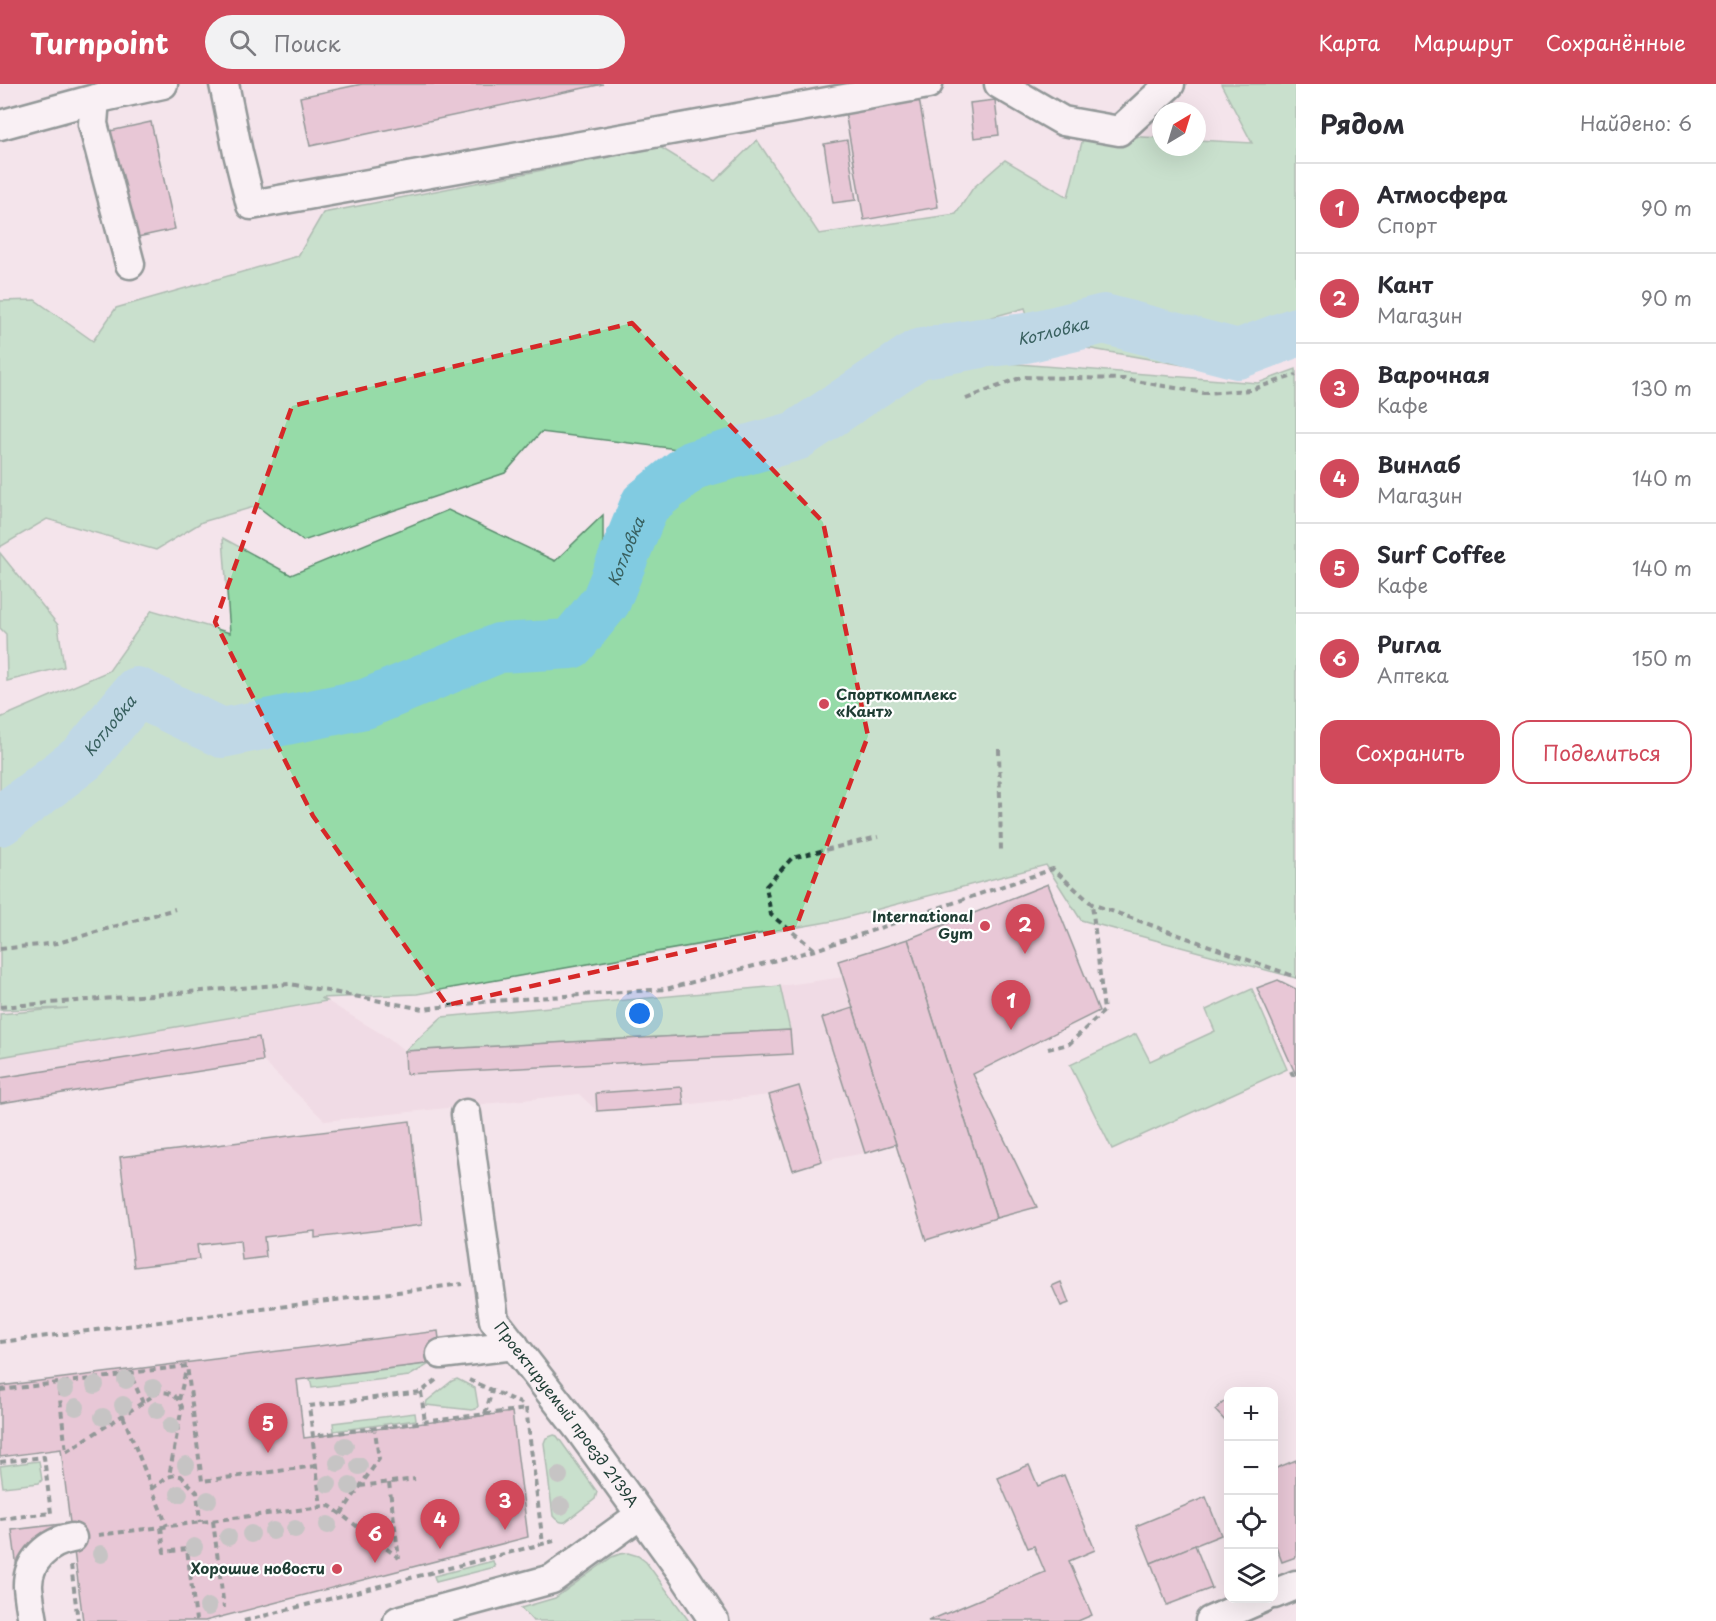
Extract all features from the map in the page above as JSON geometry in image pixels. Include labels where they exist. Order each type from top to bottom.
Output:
[{"type":"street","points":[[0,125],[95,99],[163,84]]},
{"type":"street","points":[[224,84],[251,205],[928,84]]},
{"type":"street","points":[[999,84],[1064,121],[1119,131],[1170,84]]},
{"type":"street","points":[[95,99],[93,124],[130,264]]},
{"type":"street","name":"Проектируемый проезд 2139А","points":[[466,1114],[494,1320],[581,1432],[682,1572],[714,1621]]},
{"type":"street","points":[[440,1347],[508,1338]]},
{"type":"street","points":[[398,1621],[552,1579],[640,1515]]},
{"type":"street","points":[[33,1621],[28,1585],[37,1558],[48,1547],[72,1538]]},
{"type":"street","points":[[1278,1592],[1296,1585]]},
{"type":"street","points":[[1210,1621],[1253,1603]]},
{"type":"path","points":[[966,399],[1022,377],[1124,379],[1204,393],[1250,390],[1296,375]]},
{"type":"path","points":[[999,749],[1001,851]]},
{"type":"path","points":[[815,950],[771,915],[766,886],[792,858],[878,837]]},
{"type":"path","points":[[0,1007],[290,984],[423,1009],[493,1001],[666,989],[815,950],[1053,869],[1092,904],[1296,977]]},
{"type":"path","points":[[1048,1049],[1068,1044],[1104,1011],[1092,904]]},
{"type":"path","points":[[0,949],[58,943],[175,909]]},
{"type":"path","points":[[1291,1071],[1295,1080]]},
{"type":"path","points":[[0,1342],[490,1281]]},
{"type":"path","points":[[179,1400],[187,1366]]},
{"type":"path","points":[[143,1403],[130,1373],[187,1366]]},
{"type":"path","points":[[187,1366],[202,1481],[316,1467]]},
{"type":"path","points":[[0,1390],[133,1374]]},
{"type":"path","points":[[466,1378],[536,1411]]},
{"type":"path","points":[[58,1390],[66,1452],[159,1392],[173,1395],[183,1407],[170,1476]]},
{"type":"path","points":[[485,1414],[492,1390]]},
{"type":"path","points":[[425,1422],[421,1392],[309,1406],[313,1436],[425,1422],[526,1408]]},
{"type":"path","points":[[526,1408],[543,1544]]},
{"type":"path","points":[[123,1416],[167,1526]]},
{"type":"path","points":[[341,1515],[379,1459],[375,1431]]},
{"type":"path","points":[[313,1442],[321,1508]]},
{"type":"path","points":[[0,1462],[44,1457],[51,1513],[0,1519],[0,1512]]},
{"type":"path","points":[[152,1489],[170,1476],[182,1476],[195,1489],[198,1496],[200,1522]]},
{"type":"path","points":[[360,1486],[415,1479]]},
{"type":"path","points":[[72,1538],[330,1506],[399,1558],[389,1483]]},
{"type":"path","points":[[213,1521],[224,1608]]},
{"type":"path","points":[[161,1527],[164,1552],[187,1549],[196,1620]]},
{"type":"path","points":[[244,1621],[555,1541]]},
{"type":"highlighted area","points":[[632,323],[823,522],[868,736],[796,927],[447,1005],[313,816],[215,622],[292,406]]},
{"type":"shaded area","points":[[844,977],[896,1144],[793,1170],[769,1095],[684,1105],[597,1111],[579,1094],[325,1121],[263,1061],[0,1103],[0,1057],[327,1001],[390,1039],[405,1051],[790,1030],[780,986]]},
{"type":"green space","points":[[1221,84],[1296,84],[1296,354],[1229,373],[1035,339],[1025,308],[897,343],[803,403],[982,361],[1258,383],[1296,369],[1296,978],[1081,920],[1046,865],[833,921],[417,994],[321,998],[327,1001],[0,1057],[0,1014],[68,1008],[0,1010],[0,718],[109,671],[152,610],[230,633],[223,538],[291,575],[448,510],[555,561],[603,515],[603,559],[702,452],[541,432],[505,473],[303,541],[257,506],[202,522],[156,550],[47,519],[0,547],[0,301],[35,300],[93,341],[116,308],[298,256],[323,213],[660,147],[715,181],[757,140],[819,234],[956,214],[973,188],[1005,160],[1068,197],[1084,134],[1152,138],[1152,156],[1206,156],[1206,140],[1252,143]]},
{"type":"green space","points":[[0,553],[58,625],[64,667],[7,681],[6,634],[0,628]]},
{"type":"green space","points":[[780,986],[790,1030],[405,1051],[442,1017]]},
{"type":"green space","points":[[1252,989],[1287,1069],[1112,1149],[1070,1065],[1136,1034],[1150,1061],[1215,1031],[1206,1010]]},
{"type":"green space","points":[[431,1363],[409,1376],[312,1388],[310,1378]]},
{"type":"green space","points":[[457,1379],[475,1388],[478,1406],[476,1409],[426,1405],[427,1401]]},
{"type":"green space","points":[[415,1413],[416,1420],[334,1431],[333,1423]]},
{"type":"green space","points":[[554,1435],[597,1492],[595,1499],[565,1522],[553,1516],[544,1443],[546,1438]]},
{"type":"green space","points":[[39,1461],[42,1480],[39,1483],[3,1487],[0,1466]]},
{"type":"green space","points":[[628,1553],[646,1562],[689,1621],[533,1621],[521,1608],[555,1598],[612,1557]]},
{"type":"green space","points":[[493,1561],[495,1567],[436,1582],[434,1576]]},
{"type":"building","points":[[362,84],[603,84],[310,146],[300,97]]},
{"type":"building","points":[[919,99],[938,207],[864,220],[845,112]]},
{"type":"building","points":[[995,100],[999,135],[974,138],[970,103]]},
{"type":"building","points":[[151,122],[175,229],[133,238],[110,131]]},
{"type":"building","points":[[847,140],[856,200],[833,203],[824,144]]},
{"type":"building","points":[[1048,884],[1099,1011],[973,1074],[1037,1207],[996,1218],[908,939]]},
{"type":"building","points":[[908,939],[996,1218],[926,1240],[838,961]]},
{"type":"building","points":[[1278,980],[1296,989],[1296,1075],[1257,988]]},
{"type":"building","points":[[853,1008],[896,1144],[865,1153],[822,1018]]},
{"type":"building","points":[[790,1030],[792,1054],[406,1074],[405,1051]]},
{"type":"building","points":[[259,1037],[263,1061],[0,1103],[0,1078]]},
{"type":"building","points":[[799,1086],[822,1161],[793,1170],[769,1095]]},
{"type":"building","points":[[682,1087],[684,1105],[597,1111],[596,1093]]},
{"type":"building","points":[[410,1121],[422,1225],[315,1238],[315,1231],[264,1237],[266,1257],[242,1260],[240,1240],[197,1245],[199,1259],[134,1267],[120,1157]]},
{"type":"building","points":[[1061,1282],[1069,1303],[1061,1306],[1052,1286]]},
{"type":"building","points":[[438,1331],[442,1362],[297,1380],[304,1438],[512,1412],[528,1537],[205,1621],[83,1621],[74,1551],[66,1552],[47,1565],[24,1621],[12,1530],[70,1523],[61,1449],[0,1457],[0,1386]]},
{"type":"building","points":[[1224,1402],[1224,1420],[1215,1410]]},
{"type":"building","points":[[1296,1460],[1296,1557],[1282,1562],[1278,1552],[1278,1467]]},
{"type":"building","points":[[1029,1465],[1038,1486],[1064,1475],[1095,1550],[1069,1561],[1092,1615],[1078,1621],[928,1621],[1045,1572],[1034,1546],[1028,1548],[998,1478]]},
{"type":"building","points":[[1206,1497],[1221,1535],[1151,1563],[1136,1526]]},
{"type":"building","points":[[1195,1545],[1212,1588],[1167,1605],[1151,1563]]},
{"type":"waterway","name":"Котловка","points":[[0,821],[84,757],[137,692],[222,733],[365,704],[499,648],[571,644],[606,601],[645,504],[693,465],[796,436],[918,354],[1026,338],[1104,319],[1238,354],[1296,332]]},
{"type":"place","name":"Спорткомплекс «Кант»","points":[[824,704]]},
{"type":"place","name":"International Gym","points":[[985,926]]},
{"type":"place","name":"Кант","points":[[1025,954]]},
{"type":"place","name":"Атмосфера","points":[[1011,1030]]},
{"type":"place","name":"Surf Coffee","points":[[268,1453]]},
{"type":"place","name":"Варочная","points":[[505,1530]]},
{"type":"place","name":"Винлаб","points":[[440,1549]]},
{"type":"place","name":"Ригла","points":[[375,1563]]},
{"type":"place","name":"Хорошие новости","points":[[337,1569]]}]
